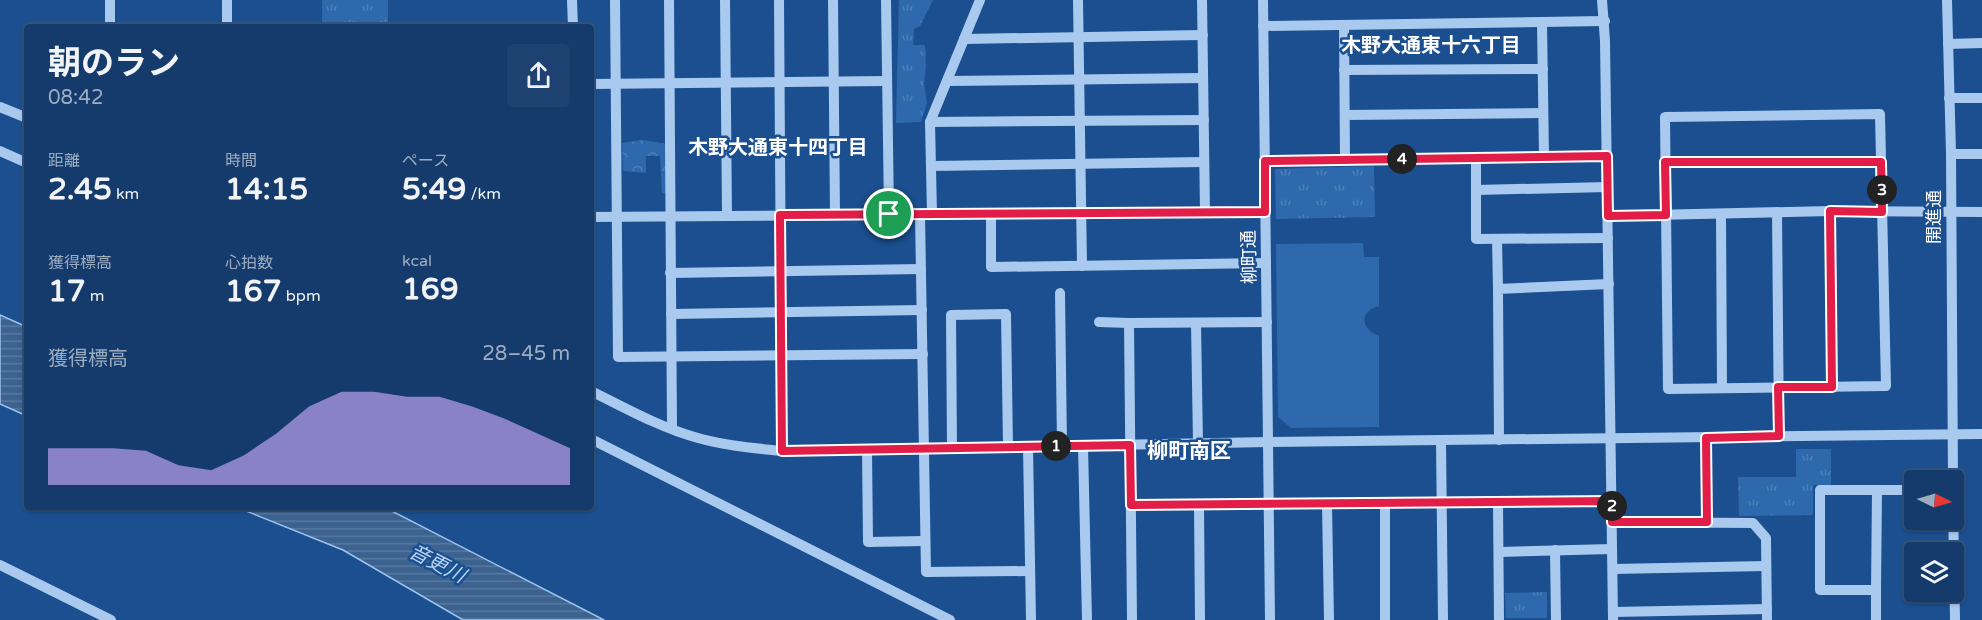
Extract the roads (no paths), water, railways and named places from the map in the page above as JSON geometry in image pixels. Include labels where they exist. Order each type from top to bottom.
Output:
[{"type":"street","points":[[110,0],[110,24]]},
{"type":"street","points":[[227,0],[227,24]]},
{"type":"street","points":[[572,0],[573,24]]},
{"type":"street","points":[[615,0],[618,357],[923,354]]},
{"type":"street","points":[[669,0],[672,428]]},
{"type":"street","points":[[725,0],[727,216]]},
{"type":"street","points":[[779,0],[782,451]]},
{"type":"street","points":[[833,0],[835,215]]},
{"type":"street","points":[[886,0],[889,214]]},
{"type":"street","points":[[932,214],[930,122],[980,0]]},
{"type":"street","points":[[1078,0],[1082,266]]},
{"type":"street","points":[[1202,0],[1205,212]]},
{"type":"street","name":"柳町通","points":[[1263,0],[1270,620]]},
{"type":"street","points":[[1602,0],[1605,21],[1608,187],[1613,616],[1767,615],[1766,538],[1753,523],[1612,522]]},
{"type":"street","name":"開進通","points":[[1947,0],[1951,154],[1953,470]]},
{"type":"street","points":[[1263,26],[1605,21]]},
{"type":"street","points":[[1542,22],[1544,157]]},
{"type":"street","points":[[1344,25],[1345,160]]},
{"type":"street","points":[[964,39],[1203,36]]},
{"type":"street","points":[[1948,44],[1982,43]]},
{"type":"street","points":[[1344,70],[1543,69]]},
{"type":"street","points":[[947,81],[1203,78]]},
{"type":"street","points":[[594,84],[887,81]]},
{"type":"street","points":[[1949,98],[1982,98]]},
{"type":"street","points":[[0,108],[24,117]]},
{"type":"street","points":[[1345,115],[1544,113]]},
{"type":"street","points":[[1880,114],[1881,162],[1886,386],[1668,389],[1665,117],[1880,114]]},
{"type":"street","points":[[930,122],[1204,120]]},
{"type":"street","points":[[0,151],[24,162]]},
{"type":"street","points":[[1951,154],[1982,154]]},
{"type":"street","points":[[1265,161],[1607,156]]},
{"type":"street","points":[[1476,158],[1476,239],[1608,238]]},
{"type":"street","points":[[931,166],[1204,162]]},
{"type":"street","points":[[1665,162],[1881,162]]},
{"type":"street","points":[[1476,190],[1608,187]]},
{"type":"street","points":[[1608,216],[1830,211],[1982,212]]},
{"type":"street","points":[[1830,211],[1832,387]]},
{"type":"street","points":[[594,217],[1265,212]]},
{"type":"street","points":[[1777,212],[1779,436]]},
{"type":"street","points":[[991,213],[991,267],[1266,263]]},
{"type":"street","points":[[1721,213],[1722,388]]},
{"type":"street","points":[[920,214],[926,572],[1030,571]]},
{"type":"street","points":[[1497,239],[1498,440]]},
{"type":"street","points":[[670,273],[921,269]]},
{"type":"street","points":[[1498,289],[1609,284]]},
{"type":"street","points":[[1060,293],[1062,446]]},
{"type":"street","points":[[671,314],[922,310]]},
{"type":"street","points":[[952,448],[951,315],[1006,315],[1008,447]]},
{"type":"street","points":[[1099,322],[1267,322]]},
{"type":"street","points":[[1129,323],[1132,620]]},
{"type":"street","points":[[1196,323],[1198,444]]},
{"type":"street","points":[[594,392],[697,438],[736,447],[782,451],[1269,442],[1982,434]]},
{"type":"street","points":[[1706,438],[1707,522]]},
{"type":"street","points":[[1441,441],[1443,620]]},
{"type":"street","points":[[594,442],[950,620]]},
{"type":"street","points":[[1083,446],[1087,620]]},
{"type":"street","points":[[1028,447],[1031,620]]},
{"type":"street","points":[[867,449],[868,542],[925,541]]},
{"type":"street","points":[[1876,590],[1820,590],[1820,490],[1904,490]]},
{"type":"street","points":[[1876,620],[1877,490]]},
{"type":"street","points":[[1131,505],[1612,501]]},
{"type":"street","points":[[1498,502],[1499,620]]},
{"type":"street","points":[[1384,503],[1385,620]]},
{"type":"street","points":[[1328,504],[1329,620]]},
{"type":"street","points":[[1199,505],[1200,620]]},
{"type":"street","points":[[1953,530],[1955,620]]},
{"type":"street","points":[[1498,552],[1612,549]]},
{"type":"street","points":[[1555,550],[1556,620]]},
{"type":"street","points":[[0,565],[111,620]]},
{"type":"street","points":[[1612,569],[1766,566]]},
{"type":"water","points":[[0,315],[24,326],[24,415],[0,404]]},
{"type":"water","name":"音更川","points":[[243,510],[390,510],[604,620],[463,620],[343,550]]},
{"type":"district","name":"木野大通東十六丁目","points":[[1431,46]]},
{"type":"district","name":"木野大通東十四丁目","points":[[778,148]]},
{"type":"district","name":"柳町南区","points":[[1189,451]]}]
